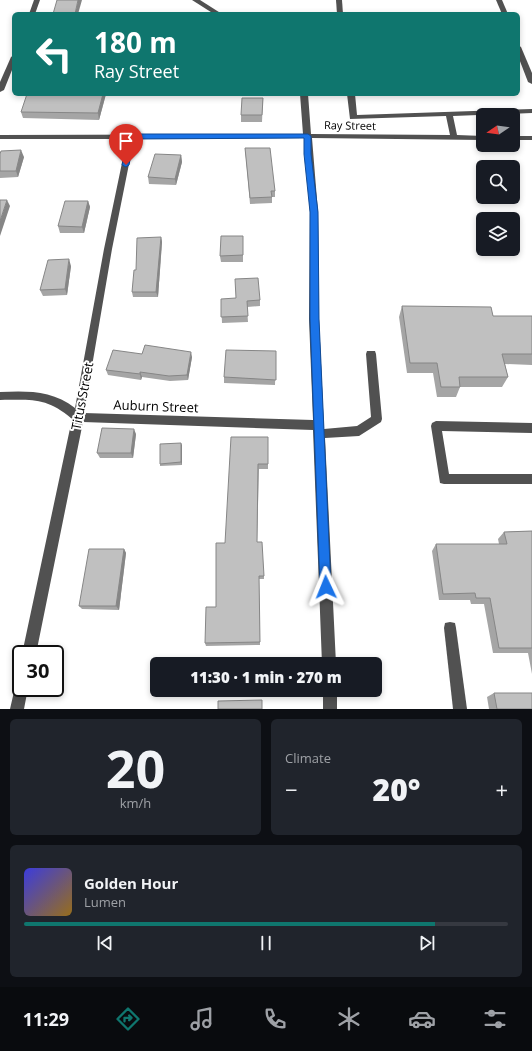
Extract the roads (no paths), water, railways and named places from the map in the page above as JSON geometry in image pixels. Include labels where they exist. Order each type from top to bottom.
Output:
[{"type":"street","points":[[33,12],[38,0]]},
{"type":"street","points":[[195,0],[216,12]]},
{"type":"street","points":[[339,0],[340,12]]},
{"type":"street","points":[[499,0],[504,12]]},
{"type":"street","points":[[520,52],[532,82]]},
{"type":"street","points":[[0,90],[12,62]]},
{"type":"street","points":[[304,96],[314,212],[314,319],[329,657]]},
{"type":"street","points":[[350,96],[353,117],[532,111]]},
{"type":"street","points":[[449,114],[454,138]]},
{"type":"street","name":"Ray Street","points":[[0,136],[308,136],[476,138]]},
{"type":"street","name":"Titus Street","points":[[31,645],[78,417],[108,249],[131,137]]},
{"type":"street","points":[[520,138],[532,138]]},
{"type":"street","name":"Auburn Street","points":[[78,417],[359,431],[378,419],[371,354]]},
{"type":"street","points":[[0,396],[48,397],[64,405],[78,417]]},
{"type":"street","points":[[532,428],[436,426],[444,480],[532,479]]},
{"type":"street","points":[[450,628],[460,709]]},
{"type":"street","points":[[17,709],[19,697]]},
{"type":"street","points":[[330,697],[330,709]]}]
